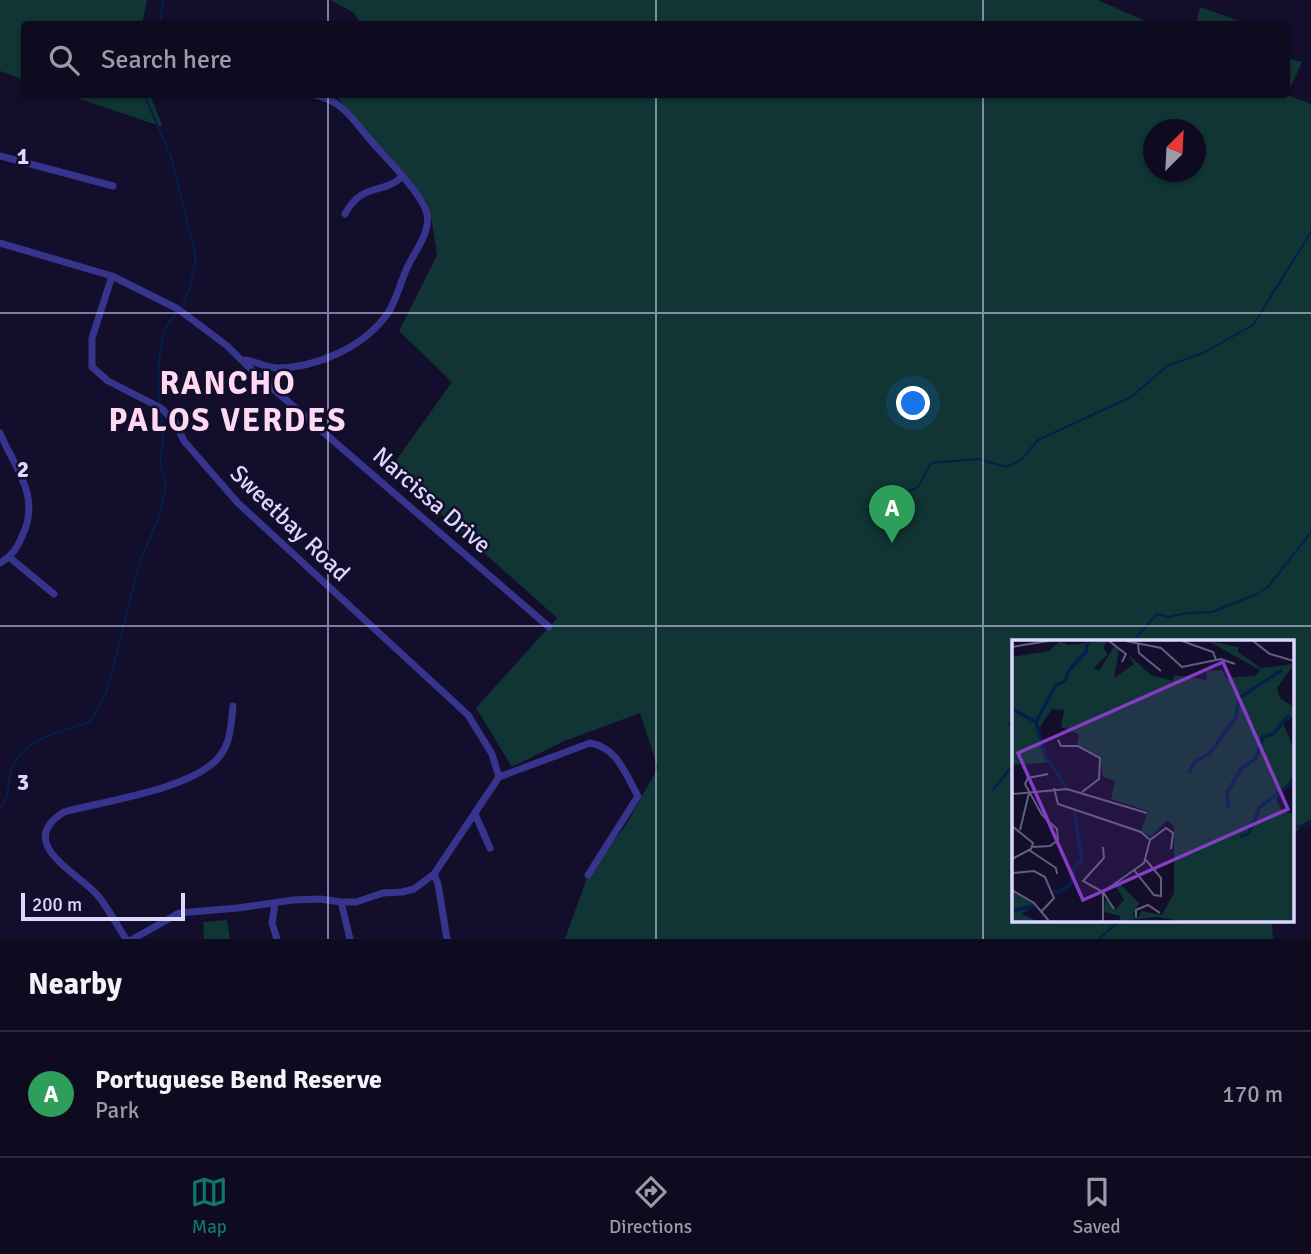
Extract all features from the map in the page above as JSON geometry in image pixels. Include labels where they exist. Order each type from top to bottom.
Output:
[{"type":"street","points":[[244,361],[273,368],[311,363],[352,345],[379,323],[394,301],[428,222],[427,211],[419,197],[340,105],[329,98]]},
{"type":"street","points":[[0,156],[113,186]]},
{"type":"street","points":[[345,214],[355,199],[372,188],[396,182],[402,177]]},
{"type":"street","name":"Narcissa Drive","points":[[0,243],[112,276],[178,309],[244,361],[549,627]]},
{"type":"street","name":"Sweetbay Road","points":[[112,276],[92,338],[92,367],[107,381],[161,408],[175,422],[184,442],[238,503],[468,715],[492,754],[499,777]]},
{"type":"street","points":[[0,433],[3,450],[23,477],[30,499],[30,515],[25,530],[9,557],[0,563]]},
{"type":"street","points":[[9,557],[54,594]]},
{"type":"street","points":[[126,939],[100,898],[48,849],[45,838],[49,826],[64,812],[120,801],[194,776],[210,767],[221,755],[229,739],[233,706]]},
{"type":"street","points":[[133,939],[179,912],[320,899],[356,902],[383,893],[414,889],[434,874],[499,777],[590,743],[612,751],[638,796],[588,875]]},
{"type":"street","points":[[475,814],[491,848]]},
{"type":"street","points":[[434,874],[447,939]]},
{"type":"street","points":[[341,902],[350,939]]},
{"type":"street","points":[[275,903],[272,923],[277,939]]},
{"type":"green space","points":[[0,0],[147,0],[143,21],[21,21],[21,79],[0,71]]},
{"type":"green space","points":[[331,0],[1098,0],[1145,21],[359,21],[354,13]]},
{"type":"green space","points":[[1200,7],[1240,21],[1197,21]]},
{"type":"green space","points":[[1290,59],[1302,62],[1290,88]]},
{"type":"green space","points":[[1290,96],[1311,104],[1311,820],[1304,823],[1294,835],[1294,640],[1012,640],[1012,922],[1272,922],[1273,939],[565,939],[588,875],[625,826],[658,768],[640,713],[562,742],[512,767],[476,708],[557,618],[390,469],[452,382],[399,331],[437,255],[431,215],[426,201],[338,98]]},
{"type":"green space","points":[[77,98],[151,98],[163,127]]},
{"type":"green space","points":[[227,920],[230,939],[204,939],[203,922]]},
{"type":"waterway","points":[[160,21],[163,0]]},
{"type":"waterway","points":[[146,98],[171,157],[196,258],[189,291],[182,306]]},
{"type":"waterway","points":[[867,510],[918,487],[931,463],[979,459],[1006,467],[1021,460],[1038,440],[1131,397],[1167,366],[1203,353],[1253,325],[1311,232]]},
{"type":"waterway","points":[[160,403],[161,346],[167,326],[177,313]]},
{"type":"waterway","points":[[0,808],[7,795],[11,772],[23,752],[43,738],[90,722],[106,694],[141,558],[160,514],[166,485],[160,464],[163,439],[161,413]]},
{"type":"waterway","points":[[1134,640],[1157,614],[1169,617],[1212,612],[1257,594],[1269,586],[1311,532]]},
{"type":"waterway","points":[[1012,722],[1009,724],[1012,729]]},
{"type":"waterway","points":[[993,790],[1012,766]]},
{"type":"waterway","points":[[1294,827],[1311,823]]},
{"type":"waterway","points":[[1099,939],[1118,922]]},
{"type":"place","name":"Portuguese Bend Reserve","points":[[892,543]]},
{"type":"district","name":"RANCHO PALOS VERDES","points":[[228,402]]}]
